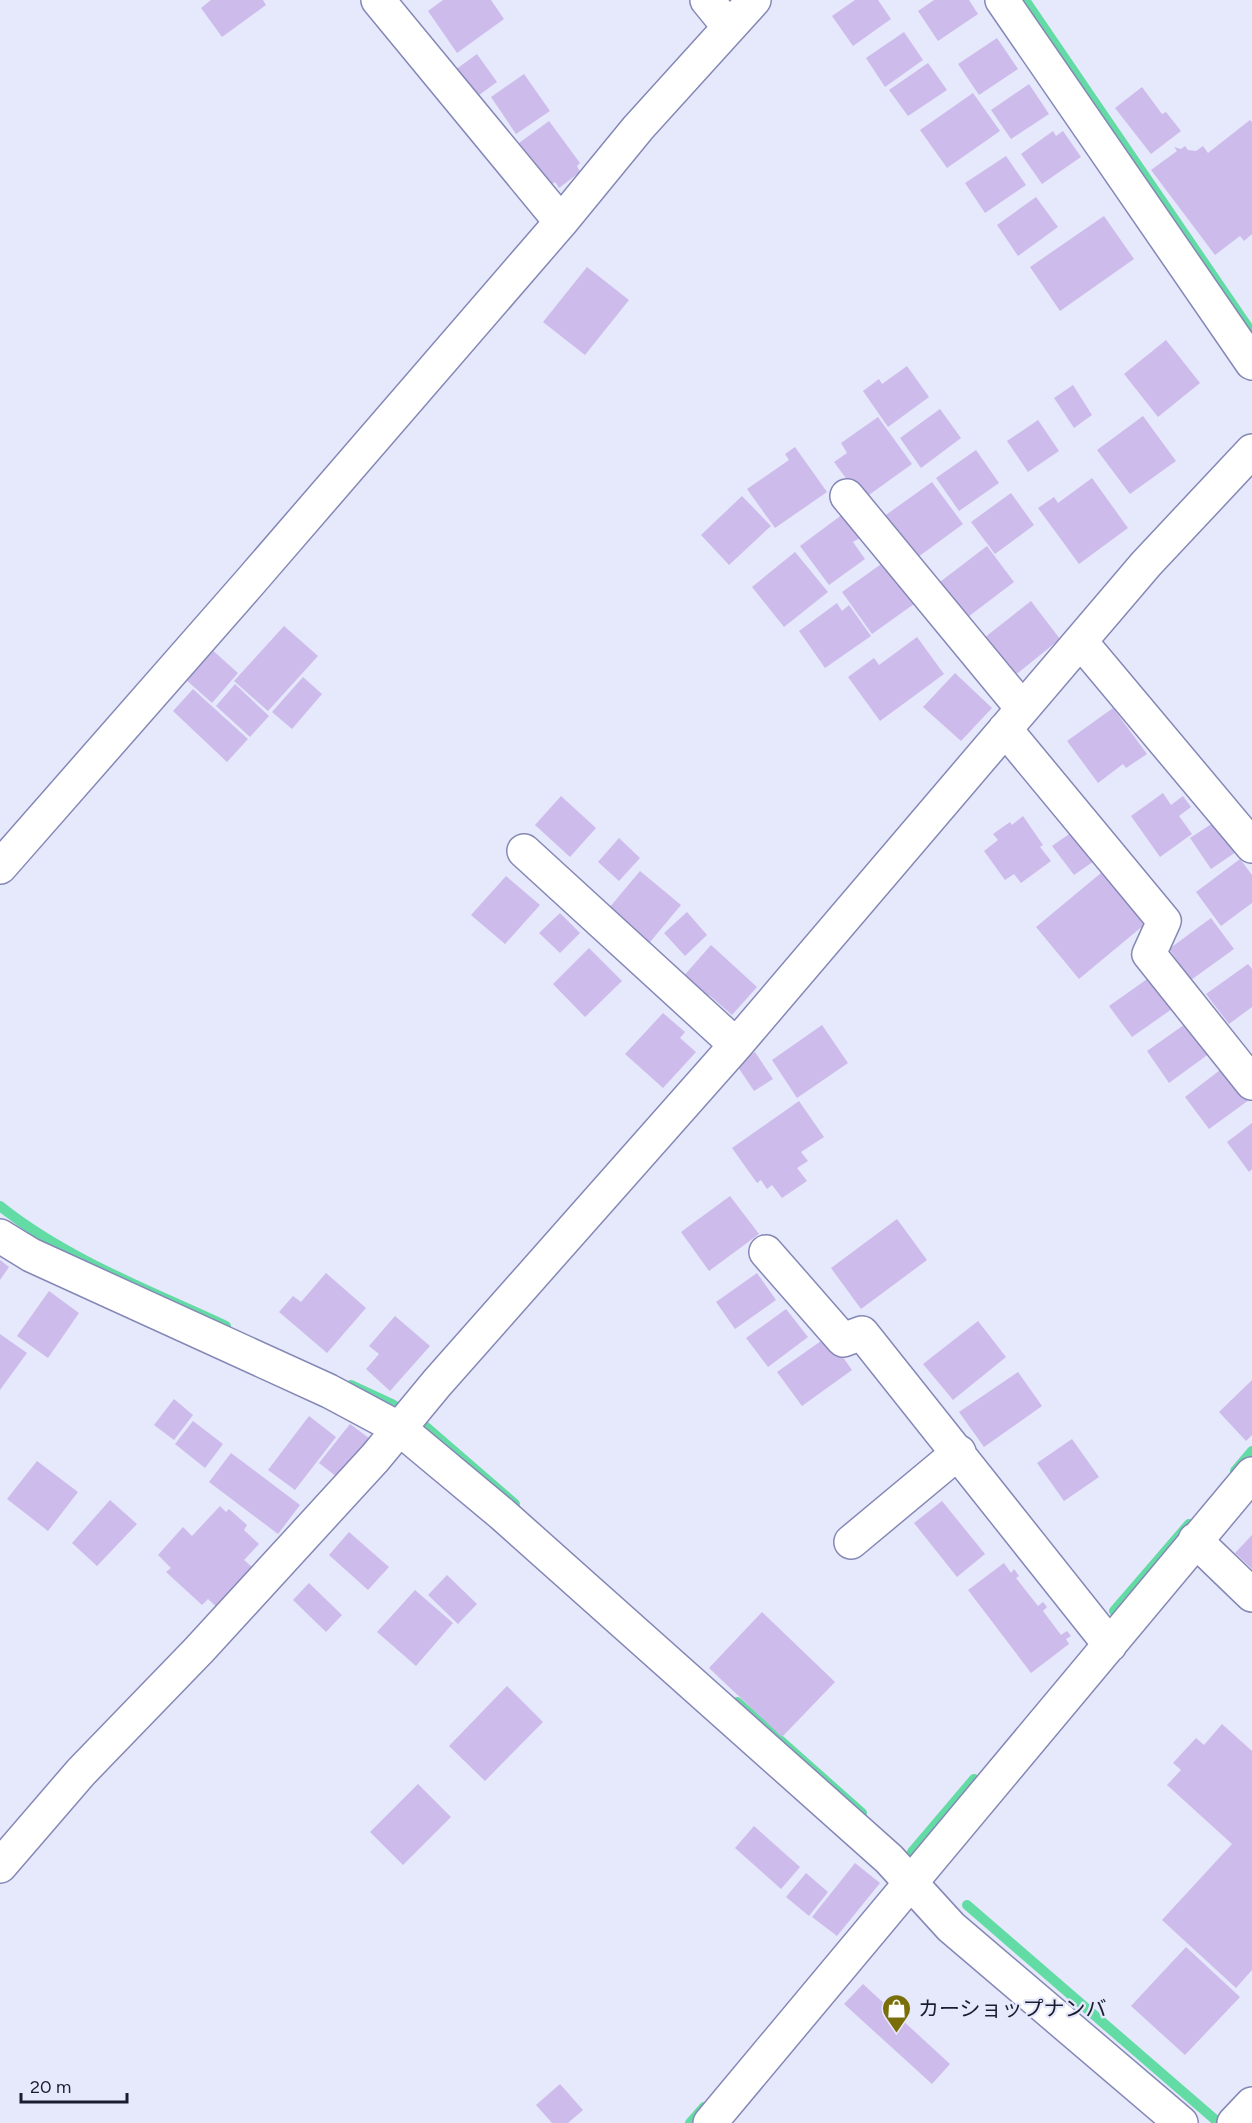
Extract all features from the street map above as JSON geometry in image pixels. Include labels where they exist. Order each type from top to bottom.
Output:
[{"type":"street","points":[[378,0],[561,222]]},
{"type":"street","points":[[708,0],[729,27]]},
{"type":"street","points":[[0,867],[561,222],[638,128],[754,0]]},
{"type":"street","points":[[1002,0],[1252,363]]},
{"type":"street","points":[[0,1866],[81,1772],[230,1617],[407,1420],[736,1045],[1146,564],[1252,450]]},
{"type":"street","points":[[847,496],[1164,921],[1149,954],[1252,1083]]},
{"type":"street","points":[[1081,642],[1252,846]]},
{"type":"street","points":[[524,851],[736,1045]]},
{"type":"street","points":[[0,1236],[31,1255],[329,1391],[407,1420],[502,1514],[889,1859],[951,1927],[1181,2123]]},
{"type":"street","points":[[766,1252],[843,1340],[862,1334],[1110,1645]]},
{"type":"street","points":[[851,1542],[958,1452]]},
{"type":"street","points":[[710,2123],[1252,1474]]},
{"type":"street","points":[[1195,1540],[1252,1595]]},
{"type":"street","points":[[1234,2123],[1252,2103]]},
{"type":"building","points":[[211,0],[263,0],[266,5],[222,37],[201,8]]},
{"type":"building","points":[[443,0],[491,0],[504,19],[457,53],[428,11]]},
{"type":"building","points":[[855,0],[878,0],[891,19],[853,46],[832,16]]},
{"type":"building","points":[[934,0],[969,0],[978,14],[938,41],[918,11]]},
{"type":"building","points":[[904,32],[923,60],[885,87],[866,58]]},
{"type":"building","points":[[997,38],[1018,69],[979,95],[958,64]]},
{"type":"building","points":[[477,54],[497,82],[475,98],[455,70]]},
{"type":"building","points":[[928,63],[947,90],[908,116],[889,90]]},
{"type":"building","points":[[524,74],[550,111],[516,134],[491,97]]},
{"type":"building","points":[[1029,84],[1049,114],[1011,139],[991,110]]},
{"type":"building","points":[[1142,87],[1162,114],[1166,112],[1181,131],[1151,154],[1115,108]]},
{"type":"building","points":[[973,93],[1000,131],[947,168],[920,130]]},
{"type":"building","points":[[1250,120],[1252,122],[1252,234],[1244,241],[1240,236],[1215,255],[1151,170],[1177,151],[1174,147],[1181,149],[1185,146],[1188,150],[1196,151],[1203,146],[1208,153]]},
{"type":"building","points":[[549,121],[580,163],[577,166],[580,172],[559,188],[555,182],[551,185],[519,143]]},
{"type":"building","points":[[1053,131],[1056,136],[1063,131],[1081,157],[1042,184],[1021,154]]},
{"type":"building","points":[[1006,156],[1026,185],[985,213],[965,183]]},
{"type":"building","points":[[1036,197],[1058,227],[1018,256],[997,225]]},
{"type":"building","points":[[1104,216],[1134,259],[1060,311],[1030,267]]},
{"type":"building","points":[[587,267],[629,300],[585,355],[543,322]]},
{"type":"building","points":[[1166,340],[1200,383],[1158,417],[1124,374]]},
{"type":"building","points":[[907,366],[929,397],[888,427],[863,391],[879,379],[882,384]]},
{"type":"building","points":[[1073,385],[1092,415],[1074,428],[1054,398]]},
{"type":"building","points":[[940,409],[961,438],[921,468],[900,438]]},
{"type":"building","points":[[1143,416],[1176,461],[1130,494],[1097,450]]},
{"type":"building","points":[[878,417],[912,464],[862,500],[834,462],[847,453],[841,443]]},
{"type":"building","points":[[1038,420],[1059,451],[1028,472],[1007,441]]},
{"type":"building","points":[[795,447],[827,492],[775,528],[747,489],[789,460],[785,454]]},
{"type":"building","points":[[976,450],[999,483],[959,511],[936,478]]},
{"type":"building","points":[[1092,478],[1128,528],[1079,564],[1038,508],[1054,497],[1058,503]]},
{"type":"building","points":[[932,482],[963,524],[914,560],[883,517]]},
{"type":"building","points":[[1011,493],[1034,525],[995,554],[971,522]]},
{"type":"building","points":[[742,496],[771,526],[729,565],[701,535]]},
{"type":"building","points":[[843,514],[860,538],[853,542],[865,559],[829,585],[800,546]]},
{"type":"building","points":[[987,546],[1014,582],[964,620],[936,585]]},
{"type":"building","points":[[795,552],[828,592],[784,627],[752,587]]},
{"type":"building","points":[[884,562],[914,604],[872,634],[842,592]]},
{"type":"building","points":[[1031,601],[1060,639],[1014,676],[984,638]]},
{"type":"building","points":[[837,603],[842,611],[849,605],[871,636],[825,668],[799,631]]},
{"type":"building","points":[[284,626],[318,656],[268,711],[234,681]]},
{"type":"building","points":[[917,637],[944,674],[880,721],[848,677],[874,658],[879,665]]},
{"type":"building","points":[[210,648],[238,673],[212,703],[184,678]]},
{"type":"building","points":[[955,673],[992,708],[961,741],[923,707]]},
{"type":"building","points":[[303,677],[322,694],[292,729],[272,712]]},
{"type":"building","points":[[235,684],[269,716],[250,737],[216,706]]},
{"type":"building","points":[[193,689],[248,739],[227,762],[173,711]]},
{"type":"building","points":[[1113,708],[1147,754],[1126,768],[1123,764],[1098,783],[1067,741]]},
{"type":"building","points":[[1163,793],[1171,805],[1183,796],[1191,807],[1179,816],[1192,834],[1160,857],[1131,816]]},
{"type":"building","points":[[561,796],[596,828],[570,857],[535,825]]},
{"type":"building","points":[[1023,816],[1043,845],[1040,847],[1051,861],[1021,883],[1014,874],[1005,880],[984,851],[998,840],[993,834],[1010,822],[1012,825]]},
{"type":"building","points":[[1216,821],[1236,852],[1211,869],[1190,838]]},
{"type":"building","points":[[1075,830],[1097,859],[1074,875],[1052,846]]},
{"type":"building","points":[[619,838],[640,858],[619,881],[598,862]]},
{"type":"building","points":[[1240,859],[1252,875],[1252,903],[1221,926],[1196,892]]},
{"type":"building","points":[[1107,868],[1150,920],[1079,979],[1036,927]]},
{"type":"building","points":[[640,871],[681,905],[645,948],[604,914]]},
{"type":"building","points":[[506,876],[540,905],[505,944],[471,915]]},
{"type":"building","points":[[687,912],[707,935],[685,956],[664,933]]},
{"type":"building","points":[[560,913],[580,933],[560,953],[539,933]]},
{"type":"building","points":[[1211,918],[1234,949],[1191,980],[1169,949]]},
{"type":"building","points":[[711,945],[757,987],[732,1015],[709,995],[705,1000],[681,979]]},
{"type":"building","points":[[589,948],[622,981],[585,1017],[553,984]]},
{"type":"building","points":[[1248,964],[1252,969],[1252,1007],[1229,1024],[1206,994]]},
{"type":"building","points":[[1150,977],[1172,1009],[1132,1037],[1109,1006]]},
{"type":"building","points":[[663,1013],[685,1032],[680,1038],[696,1052],[663,1088],[625,1054]]},
{"type":"building","points":[[1188,1022],[1210,1053],[1169,1083],[1147,1051]]},
{"type":"building","points":[[822,1025],[848,1063],[797,1098],[772,1060]]},
{"type":"building","points":[[755,1052],[773,1079],[754,1091],[736,1064]]},
{"type":"building","points":[[1224,1067],[1249,1100],[1209,1129],[1185,1097]]},
{"type":"building","points":[[799,1101],[824,1137],[801,1152],[808,1161],[797,1168],[807,1181],[782,1198],[772,1185],[767,1189],[761,1180],[757,1183],[732,1148]]},
{"type":"building","points":[[1252,1123],[1252,1169],[1249,1172],[1227,1142]]},
{"type":"building","points":[[730,1196],[759,1234],[709,1271],[681,1232]]},
{"type":"building","points":[[897,1219],[927,1260],[861,1309],[831,1268]]},
{"type":"building","points":[[0,1260],[9,1267],[0,1280]]},
{"type":"building","points":[[326,1273],[366,1308],[327,1353],[279,1312],[293,1296],[301,1302]]},
{"type":"building","points":[[757,1273],[776,1300],[735,1329],[716,1302]]},
{"type":"building","points":[[49,1291],[79,1313],[48,1358],[17,1336]]},
{"type":"building","points":[[786,1309],[808,1337],[768,1367],[746,1338]]},
{"type":"building","points":[[395,1316],[430,1346],[390,1391],[366,1369],[379,1354],[369,1346]]},
{"type":"building","points":[[978,1321],[1006,1357],[953,1400],[923,1364]]},
{"type":"building","points":[[0,1334],[27,1353],[0,1390]]},
{"type":"building","points":[[828,1336],[852,1370],[802,1406],[777,1372]]},
{"type":"building","points":[[1018,1372],[1042,1406],[984,1447],[959,1412]]},
{"type":"building","points":[[1252,1380],[1252,1435],[1246,1441],[1219,1412]]},
{"type":"building","points":[[174,1399],[193,1415],[174,1440],[154,1425]]},
{"type":"building","points":[[309,1416],[336,1437],[295,1490],[268,1470]]},
{"type":"building","points":[[193,1421],[223,1444],[205,1468],[175,1444]]},
{"type":"building","points":[[350,1424],[373,1441],[342,1481],[319,1463]]},
{"type":"building","points":[[1072,1439],[1099,1477],[1064,1501],[1037,1463]]},
{"type":"building","points":[[231,1453],[300,1505],[278,1534],[209,1482]]},
{"type":"building","points":[[37,1461],[78,1492],[48,1531],[7,1499]]},
{"type":"building","points":[[110,1500],[137,1524],[97,1566],[72,1543]]},
{"type":"building","points":[[942,1501],[985,1554],[957,1577],[914,1523]]},
{"type":"building","points":[[220,1506],[226,1512],[229,1509],[247,1525],[244,1530],[259,1544],[244,1560],[259,1573],[222,1612],[208,1599],[202,1605],[166,1572],[171,1568],[158,1555],[183,1527],[192,1536]]},
{"type":"building","points":[[349,1532],[389,1567],[368,1590],[329,1555]]},
{"type":"building","points":[[1252,1535],[1252,1569],[1235,1553]]},
{"type":"building","points":[[1004,1563],[1011,1573],[1014,1569],[1019,1576],[1016,1578],[1038,1606],[1043,1602],[1047,1607],[1043,1611],[1061,1635],[1067,1631],[1071,1636],[1066,1639],[1069,1644],[1031,1673],[968,1590]]},
{"type":"building","points":[[447,1575],[477,1604],[458,1624],[428,1595]]},
{"type":"building","points":[[309,1583],[342,1615],[326,1632],[293,1600]]},
{"type":"building","points":[[415,1590],[453,1623],[416,1666],[377,1632]]},
{"type":"building","points":[[762,1612],[835,1682],[782,1737],[709,1668]]},
{"type":"building","points":[[507,1686],[543,1722],[485,1781],[449,1746]]},
{"type":"building","points":[[1222,1724],[1252,1751],[1252,1970],[1236,1988],[1162,1920],[1232,1844],[1167,1785],[1181,1770],[1173,1763],[1196,1738],[1204,1745]]},
{"type":"building","points":[[418,1784],[451,1817],[403,1865],[370,1832]]},
{"type":"building","points":[[754,1826],[800,1867],[781,1889],[735,1848]]},
{"type":"building","points":[[855,1863],[880,1883],[837,1936],[812,1917]]},
{"type":"building","points":[[806,1873],[828,1892],[809,1916],[786,1897]]},
{"type":"building","points":[[1186,1947],[1240,1997],[1185,2055],[1131,2006]]},
{"type":"building","points":[[863,1984],[950,2064],[932,2084],[844,2004]]},
{"type":"building","points":[[560,2084],[583,2110],[568,2123],[552,2123],[536,2105]]},
{"type":"waterway","points":[[1025,0],[1252,333]]},
{"type":"waterway","points":[[0,1206],[52,1242],[80,1258],[226,1326]]},
{"type":"waterway","points":[[351,1385],[392,1404],[425,1426],[515,1504]]},
{"type":"waterway","points":[[1235,1471],[1252,1451]]},
{"type":"waterway","points":[[1114,1611],[1189,1524]]},
{"type":"waterway","points":[[737,1702],[862,1813]]},
{"type":"waterway","points":[[912,1852],[974,1779]]},
{"type":"waterway","points":[[967,1905],[1219,2123]]},
{"type":"waterway","points":[[690,2123],[704,2107]]},
{"type":"place","name":"カーショップナンバ","points":[[897,2034]]}]
